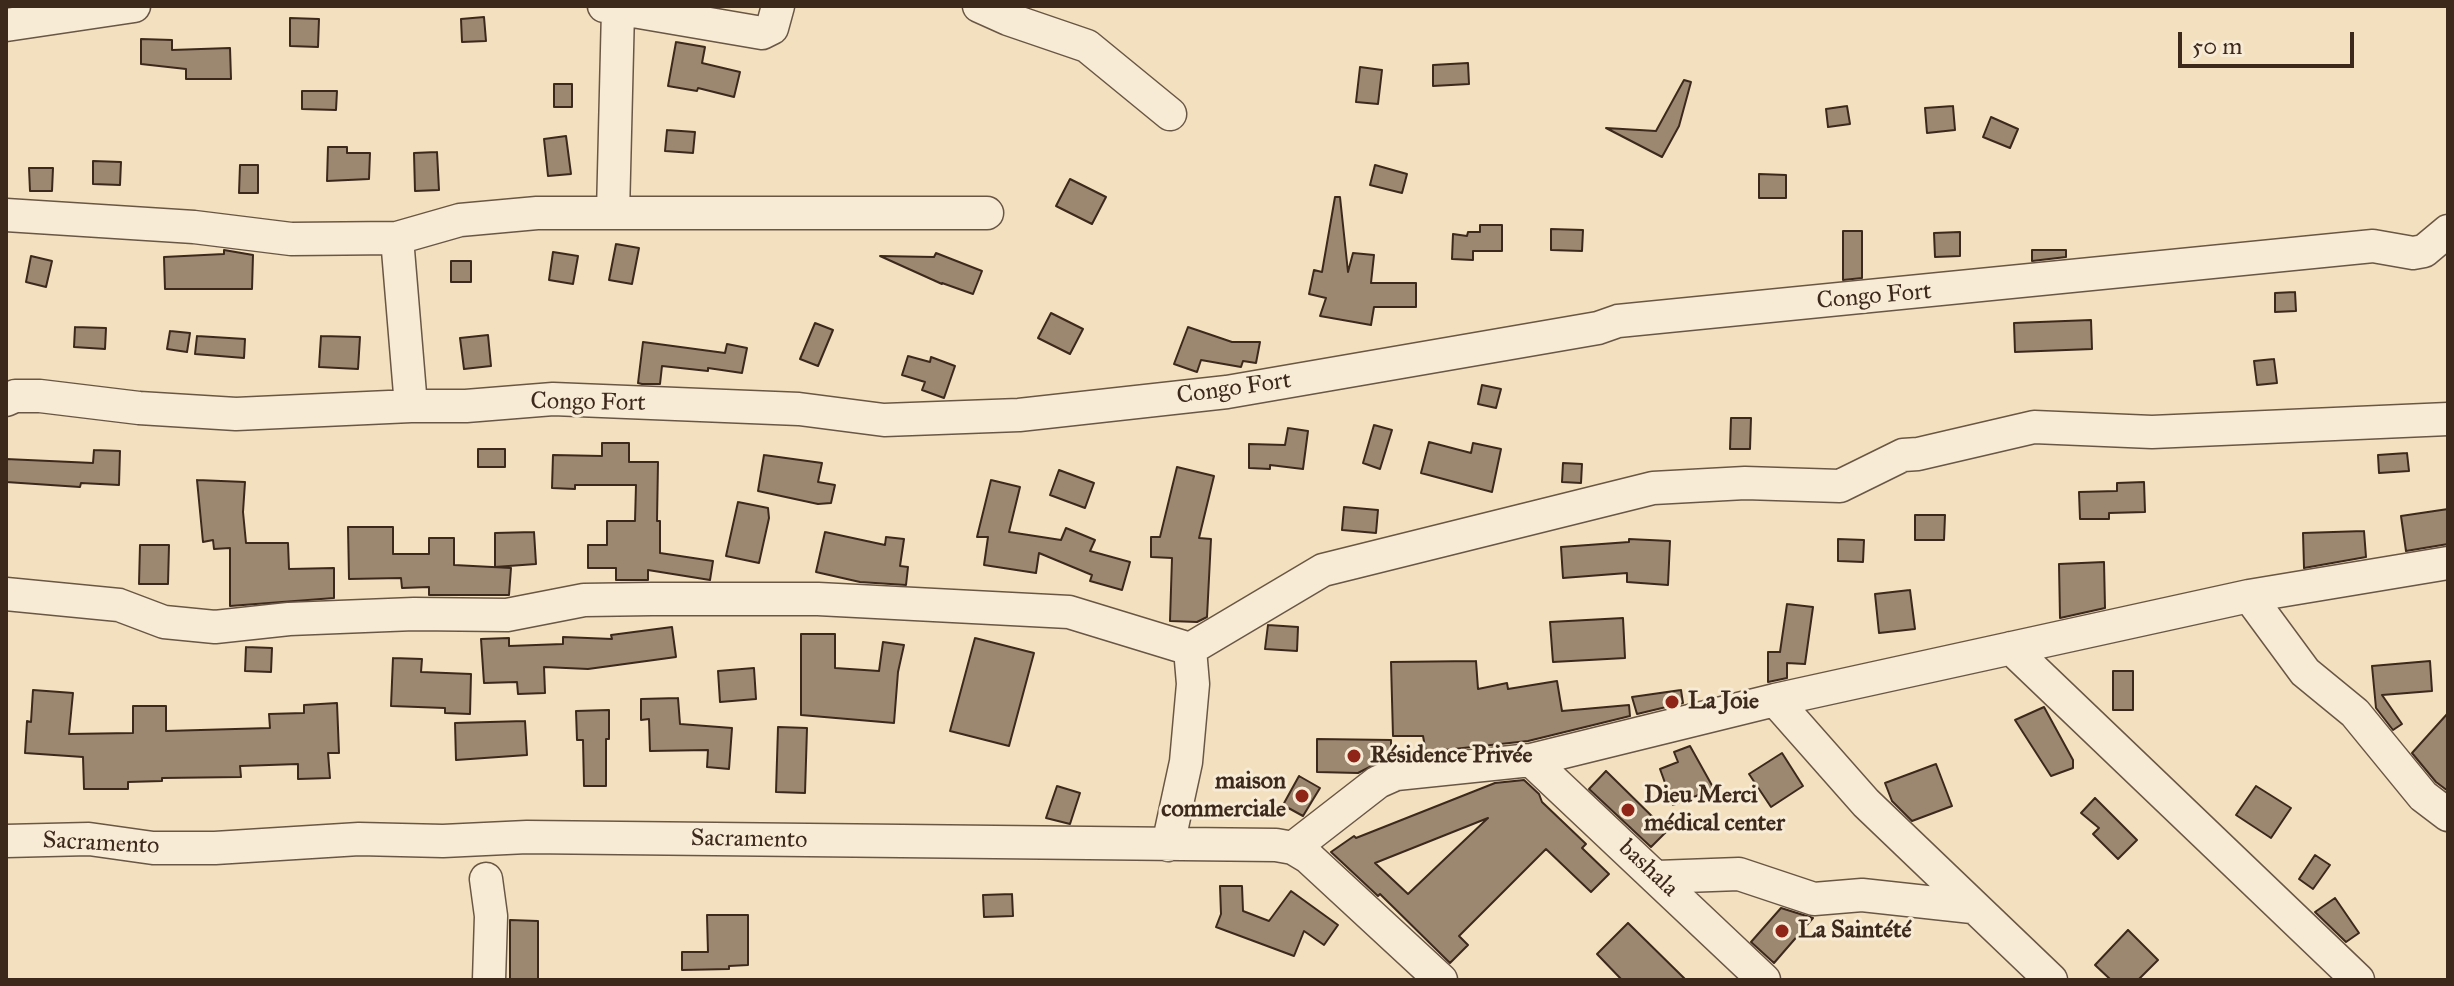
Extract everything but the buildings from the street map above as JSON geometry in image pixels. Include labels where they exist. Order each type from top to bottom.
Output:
[{"type":"street","points":[[6,25],[134,6]]},
{"type":"street","points":[[613,213],[611,8],[762,33],[772,28],[778,6]]},
{"type":"street","points":[[979,6],[1087,46],[1170,114]]},
{"type":"street","points":[[6,215],[194,227],[291,239],[397,238],[460,220],[537,213],[987,213]]},
{"type":"street","name":"Congo Fort","points":[[6,400],[15,396],[40,396],[139,408],[236,414],[466,406],[553,399],[799,409],[884,420],[1019,415],[1227,392],[1598,328],[1618,321],[2373,246],[2413,253],[2424,251],[2448,231]]},
{"type":"street","points":[[397,238],[411,406]]},
{"type":"street","points":[[6,594],[119,605],[164,622],[215,627],[289,619],[414,614],[507,615],[584,600],[818,599],[1069,612],[1190,649],[1323,570],[1653,488],[1745,483],[1840,486],[1903,455],[2034,427],[2152,432],[2448,419]]},
{"type":"street","points":[[1441,980],[1308,857],[1293,848],[1388,777],[1531,760],[1775,700],[2249,596],[2448,563]]},
{"type":"street","points":[[2249,596],[2305,672],[2360,717],[2423,796],[2448,815]]},
{"type":"street","points":[[2011,648],[2358,980]]},
{"type":"street","points":[[1168,845],[1186,762],[1193,684],[1190,649]]},
{"type":"street","points":[[1775,700],[1866,803],[2051,980]]},
{"type":"street","name":"bashala","points":[[1531,760],[1764,980]]},
{"type":"street","name":"Sacramento","points":[[6,841],[89,839],[153,848],[215,848],[359,839],[443,841],[527,837],[1276,845],[1293,848]]},
{"type":"street","points":[[1657,877],[1739,874],[1814,899],[1862,895],[1972,907]]},
{"type":"street","points":[[486,879],[491,916],[489,980]]},
{"type":"place","name":"La Joie","points":[[1672,702]]},
{"type":"place","name":"Résidence Privée","points":[[1354,756]]},
{"type":"place","name":"maison commerciale","points":[[1302,796]]},
{"type":"place","name":"Dieu Merci médical center","points":[[1628,810]]},
{"type":"place","name":"La Saintété","points":[[1782,931]]}]
